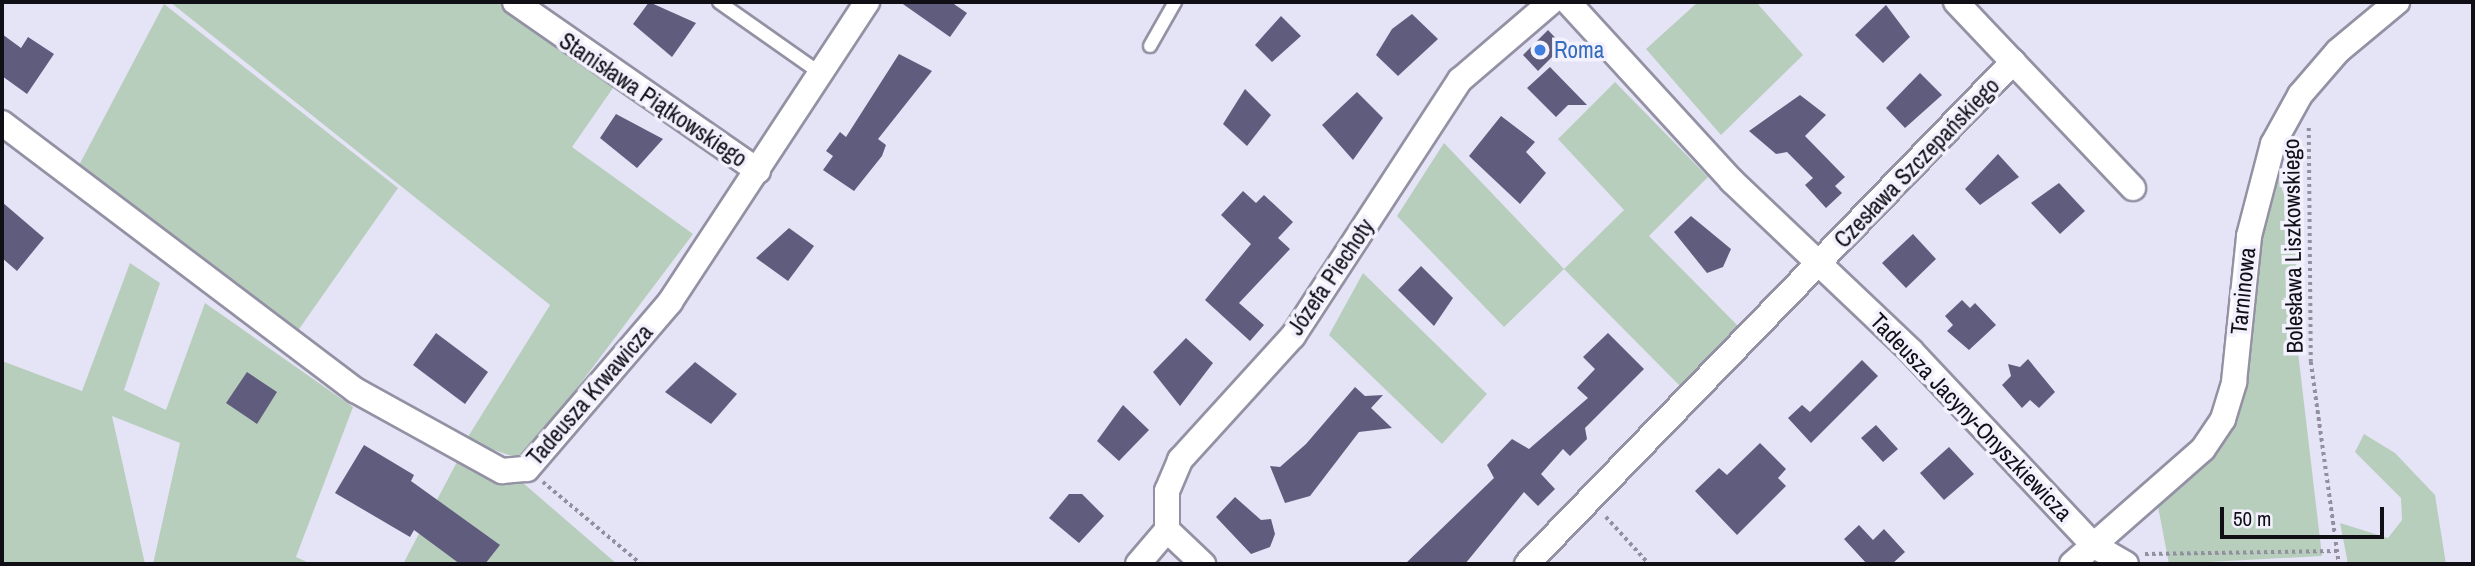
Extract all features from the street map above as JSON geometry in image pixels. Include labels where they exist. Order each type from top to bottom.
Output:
[{"type":"street","name":"Stanisława Piątkowskiego","points":[[515,2],[758,171]]},
{"type":"street","name":"Tadeusza Krwawicza","points":[[2,123],[355,390],[502,471],[527,469],[670,302],[867,2]]},
{"type":"street","name":"Józefa Piechoty","points":[[1167,530],[1167,491],[1180,460],[1293,336],[1460,80],[1551,2]]},
{"type":"street","name":"Tadeusza Jacyny-Onyszkiewicza","points":[[1568,2],[1732,181],[1821,264],[2093,545],[2122,560]]},
{"type":"street","name":"Czesława Szczepańskiego","points":[[1956,2],[2133,188]]},
{"type":"street","name":"Tarninowa","points":[[2072,564],[2203,449],[2223,419],[2234,382],[2260,179],[2300,95],[2338,51],[2397,2]]},
{"type":"street","name":"Czesława Szczepańskiego","points":[[1821,264],[2013,62]]},
{"type":"street","points":[[1527,564],[1821,264]]},
{"type":"street","points":[[1138,564],[1167,530],[1203,564]]},
{"type":"lane","points":[[719,2],[820,73]]},
{"type":"lane","points":[[1150,46],[1175,2]]},
{"type":"path","name":"Bolesława Liszkowskiego","points":[[2300,95],[2314,144],[2306,273],[2311,362],[2339,564]]},
{"type":"path","points":[[527,469],[641,564]]},
{"type":"path","points":[[1589,499],[1649,564]]},
{"type":"path","points":[[2122,560],[2337,551]]},
{"type":"green space","points":[[170,2],[501,2],[615,85],[572,147],[693,234],[523,460],[466,440],[550,305]]},
{"type":"green space","points":[[1698,2],[1756,2],[1803,55],[1721,135],[1646,49]]},
{"type":"green space","points":[[164,4],[398,188],[297,332],[77,169]]},
{"type":"green space","points":[[1615,82],[1708,177],[1649,236],[1739,327],[1681,387],[1564,269],[1624,210],[1558,139]]},
{"type":"green space","points":[[1444,143],[1564,269],[1504,327],[1397,216]]},
{"type":"green space","points":[[2268,178],[2279,180],[2298,237],[2298,352],[2322,556],[2169,564],[2156,496],[2207,452]]},
{"type":"green space","points":[[130,263],[160,283],[124,390],[166,410],[205,303],[353,407],[296,557],[311,564],[153,564],[180,443],[112,416],[145,564],[2,564],[2,361],[82,391]]},
{"type":"green space","points":[[1363,273],[1487,394],[1442,444],[1329,335]]},
{"type":"green space","points":[[2364,434],[2395,453],[2435,495],[2446,564],[2348,564],[2340,523],[2388,538],[2402,520],[2401,498],[2355,452]]},
{"type":"green space","points":[[458,460],[501,483],[523,483],[617,564],[403,564]]},
{"type":"building","points":[[649,2],[696,23],[672,57],[633,24]]},
{"type":"building","points":[[900,2],[951,2],[967,13],[950,37]]},
{"type":"building","points":[[1886,5],[1910,37],[1883,63],[1855,35]]},
{"type":"building","points":[[1412,14],[1438,39],[1398,76],[1376,55],[1392,29]]},
{"type":"building","points":[[1281,16],[1301,36],[1272,62],[1255,45]]},
{"type":"building","points":[[1548,30],[1563,46],[1538,71],[1523,55]]},
{"type":"building","points":[[2,34],[21,48],[28,37],[54,54],[27,94],[2,76]]},
{"type":"building","points":[[899,54],[932,71],[878,139],[886,145],[882,156],[854,191],[823,170],[833,156],[826,151],[840,132],[846,137]]},
{"type":"building","points":[[1550,67],[1587,105],[1568,105],[1556,117],[1527,88]]},
{"type":"building","points":[[1920,73],[1942,95],[1905,128],[1886,108]]},
{"type":"building","points":[[1245,89],[1271,115],[1247,146],[1223,124]]},
{"type":"building","points":[[1357,92],[1383,118],[1353,160],[1322,125]]},
{"type":"building","points":[[1800,95],[1826,115],[1805,136],[1845,177],[1835,186],[1842,193],[1826,208],[1805,185],[1813,178],[1787,152],[1776,154],[1749,131]]},
{"type":"building","points":[[616,114],[663,139],[637,168],[600,138]]},
{"type":"building","points":[[1501,116],[1535,142],[1526,152],[1546,173],[1520,204],[1469,156]]},
{"type":"building","points":[[1998,154],[2019,177],[1980,205],[1965,189]]},
{"type":"building","points":[[2059,183],[2085,211],[2060,234],[2031,203]]},
{"type":"building","points":[[1243,191],[1256,203],[1264,195],[1293,222],[1278,238],[1290,249],[1239,303],[1264,325],[1250,341],[1205,300],[1251,244],[1221,215]]},
{"type":"building","points":[[2,202],[44,238],[17,271],[2,258]]},
{"type":"building","points":[[1691,216],[1731,249],[1723,267],[1707,273],[1674,232]]},
{"type":"building","points":[[789,228],[814,246],[788,281],[756,258]]},
{"type":"building","points":[[1913,234],[1936,259],[1906,288],[1882,263]]},
{"type":"building","points":[[1421,266],[1453,298],[1434,326],[1398,290]]},
{"type":"building","points":[[1962,300],[1970,308],[1975,303],[1996,325],[1969,350],[1947,331],[1953,325],[1945,316]]},
{"type":"building","points":[[436,333],[488,372],[465,404],[413,365]]},
{"type":"building","points":[[1608,333],[1644,369],[1585,428],[1587,439],[1570,456],[1563,449],[1541,474],[1555,489],[1538,506],[1524,492],[1465,564],[1405,564],[1494,478],[1487,465],[1512,439],[1529,449],[1588,398],[1577,388],[1595,369],[1583,357]]},
{"type":"building","points":[[1186,338],[1213,363],[1180,406],[1153,372]]},
{"type":"building","points":[[2028,359],[2055,392],[2039,408],[2030,400],[2022,408],[2002,385],[2011,376],[2008,364],[2020,367]]},
{"type":"building","points":[[1862,360],[1878,376],[1811,443],[1788,418],[1802,405],[1810,412]]},
{"type":"building","points":[[695,362],[737,394],[711,424],[665,392]]},
{"type":"building","points":[[247,372],[277,392],[257,424],[226,403]]},
{"type":"building","points":[[1355,387],[1365,396],[1383,395],[1371,408],[1392,428],[1359,432],[1310,496],[1285,503],[1270,466],[1280,467],[1306,444]]},
{"type":"building","points":[[1123,405],[1149,430],[1119,461],[1097,441]]},
{"type":"building","points":[[1876,425],[1898,449],[1883,462],[1861,438]]},
{"type":"building","points":[[1760,443],[1786,469],[1778,478],[1786,486],[1737,535],[1695,491],[1719,468],[1727,475]]},
{"type":"building","points":[[364,445],[414,475],[411,481],[500,545],[485,564],[460,564],[414,530],[410,537],[335,493]]},
{"type":"building","points":[[1949,447],[1974,474],[1944,500],[1920,473]]},
{"type":"building","points":[[1069,494],[1082,494],[1104,516],[1079,543],[1049,518]]},
{"type":"building","points":[[1235,497],[1261,520],[1271,519],[1275,534],[1270,547],[1251,554],[1216,517]]},
{"type":"building","points":[[1859,525],[1873,540],[1884,529],[1905,552],[1892,564],[1867,564],[1844,539]]},
{"type":"place","name":"Roma","points":[[1540,50]]}]
